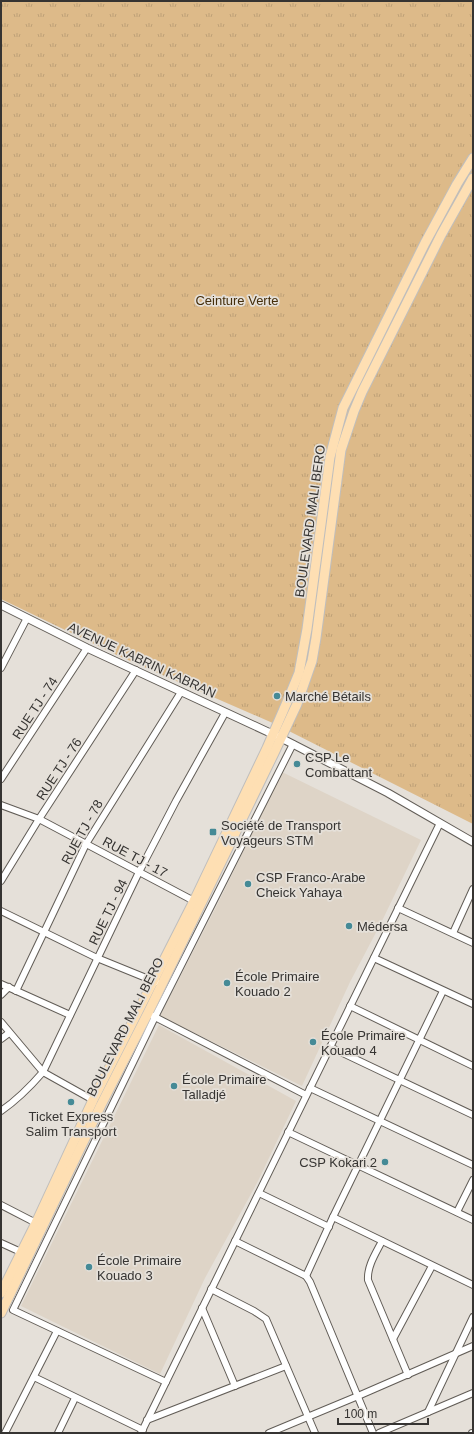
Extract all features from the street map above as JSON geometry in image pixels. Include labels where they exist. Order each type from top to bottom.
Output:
[{"type":"main road","name":"BOULEVARD MALI BERO","points":[[283,724],[299,673],[307,629],[330,457],[344,408],[425,243],[473,158]]},
{"type":"main road","name":"BOULEVARD MALI BERO","points":[[283,724],[297,704],[312,661],[336,475],[341,450],[354,410],[365,385],[438,242],[473,178]]},
{"type":"main road","points":[[271,751],[283,724]]},
{"type":"main road","name":"BOULEVARD MALI BERO","points":[[1,1313],[36,1223],[93,1100],[158,982],[266,772],[271,751]]},
{"type":"main road","name":"BOULEVARD MALI BERO","points":[[1,1293],[25,1253],[35,1243],[101,1105],[152,1015],[158,982],[194,901],[271,751]]},
{"type":"street","name":"AVENUE KABRIN KABRAN","points":[[1,605],[87,648],[293,744],[388,792],[473,842]]},
{"type":"street","points":[[1,668],[27,618]]},
{"type":"street","name":"RUE TJ - 74","points":[[1,780],[87,648]]},
{"type":"street","name":"RUE TJ - 76","points":[[1,881],[39,819],[136,670]]},
{"type":"street","name":"RUE TJ - 78","points":[[16,991],[86,844],[181,692]]},
{"type":"street","name":"RUE TJ - 94","points":[[1,1111],[27,1090],[43,1072],[139,872],[176,801],[225,713]]},
{"type":"street","points":[[166,1382],[13,1310],[44,1248],[152,1015],[293,744]]},
{"type":"street","points":[[266,772],[277,777]]},
{"type":"street","name":"RUE TJ - 17","points":[[1,805],[39,819],[194,901]]},
{"type":"street","points":[[34,1377],[142,1431],[440,823]]},
{"type":"street","points":[[452,933],[473,889]]},
{"type":"street","points":[[398,908],[473,943]]},
{"type":"street","points":[[1,911],[97,958],[158,982]]},
{"type":"street","points":[[374,958],[473,1004]]},
{"type":"street","points":[[1,984],[70,1016]]},
{"type":"street","points":[[1,995],[9,987]]},
{"type":"street","points":[[306,1276],[358,1165],[444,991]]},
{"type":"street","points":[[350,1006],[473,1066]]},
{"type":"street","points":[[152,1015],[306,1095]]},
{"type":"street","points":[[1,1022],[43,1072],[93,1100]]},
{"type":"street","points":[[1,1039],[9,1033]]},
{"type":"street","points":[[330,1047],[473,1115]]},
{"type":"street","points":[[310,1088],[473,1165]]},
{"type":"street","points":[[288,1132],[473,1220]]},
{"type":"street","points":[[457,1212],[473,1180]]},
{"type":"street","points":[[259,1193],[329,1227]]},
{"type":"street","points":[[1,1205],[36,1223]]},
{"type":"street","points":[[333,1217],[473,1285]]},
{"type":"street","points":[[235,1241],[306,1276],[310,1282],[373,1433]]},
{"type":"street","points":[[382,1241],[369,1268],[368,1280],[408,1375]]},
{"type":"street","points":[[1,1243],[25,1253]]},
{"type":"street","points":[[35,1243],[44,1248]]},
{"type":"street","points":[[392,1339],[432,1266]]},
{"type":"street","points":[[211,1289],[254,1311],[266,1319],[315,1433]]},
{"type":"street","points":[[202,1308],[235,1386]]},
{"type":"street","points":[[428,1412],[473,1317]]},
{"type":"street","points":[[5,1433],[57,1331]]},
{"type":"street","points":[[269,1433],[473,1346]]},
{"type":"street","points":[[147,1420],[286,1366]]},
{"type":"street","points":[[379,1433],[473,1393]]},
{"type":"street","points":[[58,1433],[75,1398]]},
{"type":"shaded area","points":[[282,772],[421,840],[382,921],[350,982],[302,1086],[160,1016],[217,905]]},
{"type":"shaded area","points":[[159,1025],[296,1101],[258,1181],[205,1278],[160,1374],[21,1306]]},
{"type":"green space","name":"Ceinture Verte","points":[[1,1],[473,1],[473,824],[275,724],[121,657],[1,599]]},
{"type":"place","name":"Marché Bétails","points":[[277,696]]},
{"type":"place","name":"CSP Le Combattant","points":[[297,764]]},
{"type":"place","name":"Société de Transport Voyageurs STM","points":[[213,832]]},
{"type":"place","name":"CSP Franco-Arabe Cheick Yahaya","points":[[248,884]]},
{"type":"place","name":"Médersa","points":[[349,926]]},
{"type":"place","name":"École Primaire Kouado 2","points":[[227,983]]},
{"type":"place","name":"École Primaire Kouado 4","points":[[313,1042]]},
{"type":"place","name":"École Primaire Talladjé","points":[[174,1086]]},
{"type":"place","name":"Ticket Express Salim Transport","points":[[71,1102]]},
{"type":"place","name":"CSP Kokari 2","points":[[385,1162]]},
{"type":"place","name":"École Primaire Kouado 3","points":[[89,1267]]}]
